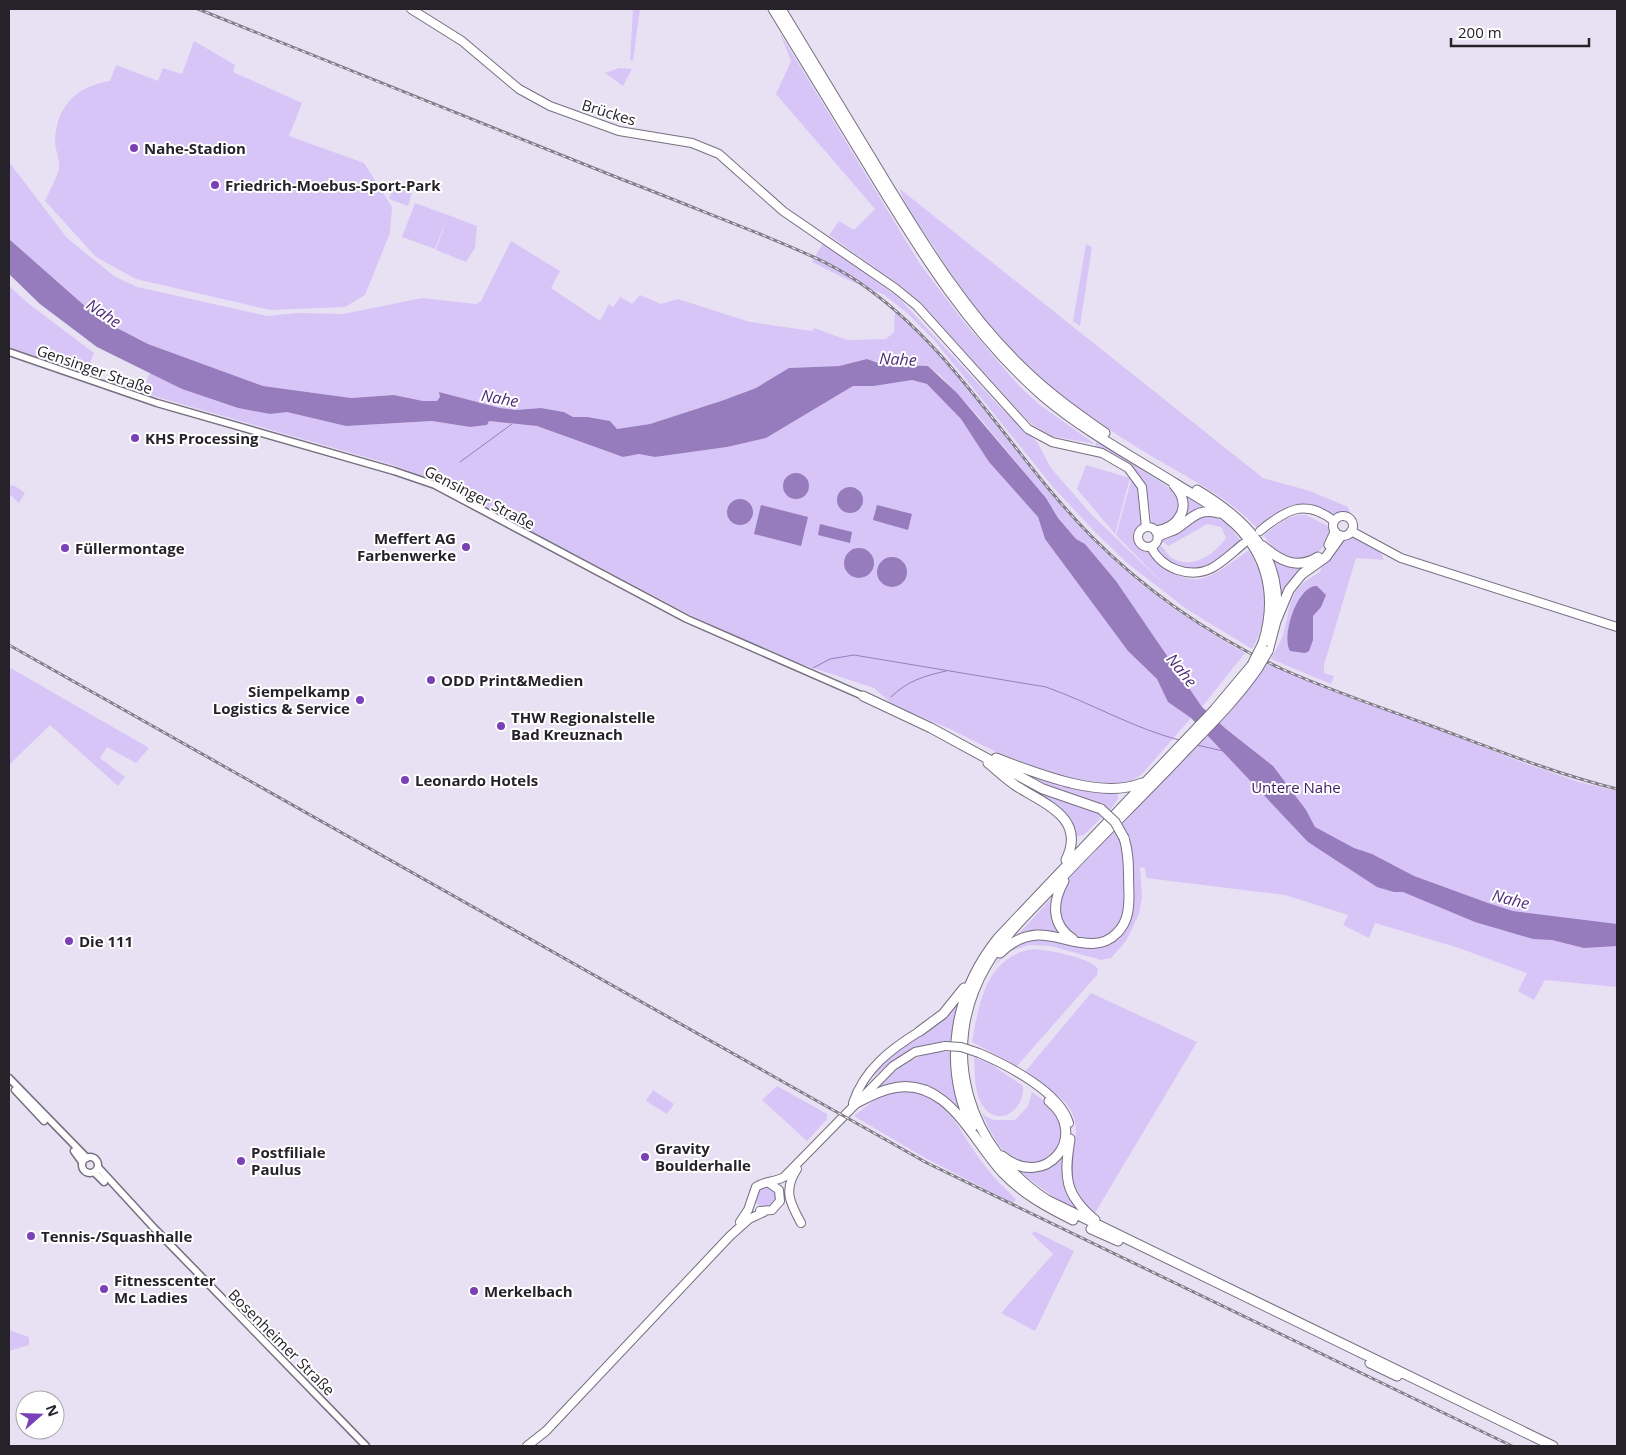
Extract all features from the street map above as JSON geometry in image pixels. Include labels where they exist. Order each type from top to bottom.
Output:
[{"type":"highway","points":[[773,9],[912,237],[970,318],[995,348],[1050,401],[1102,438],[1228,517],[1252,544],[1267,577],[1270,608],[1266,647]]},
{"type":"highway","points":[[781,9],[937,264],[999,343],[1027,372],[1068,407],[1112,438],[1221,504],[1241,520],[1258,540],[1279,559],[1299,563],[1309,561],[1321,554],[1338,534]]},
{"type":"highway","points":[[1153,532],[1176,522],[1184,509],[1182,495],[1164,476]]},
{"type":"highway","points":[[1153,532],[1177,528],[1198,513],[1213,512],[1228,517]]},
{"type":"highway","points":[[1049,1101],[1062,1115],[1066,1130],[1064,1145],[1053,1160],[1041,1167],[1027,1168],[1013,1164],[986,1147],[971,1106],[963,1060],[963,1039],[969,1007],[986,967],[1004,941],[1218,712],[1255,667],[1266,647],[1286,596],[1293,584],[1307,570],[1326,557],[1338,534]]},
{"type":"highway","points":[[1258,540],[1274,576],[1277,603],[1276,622]]},
{"type":"highway","points":[[863,696],[916,720],[1043,789],[1101,809],[1115,822],[1124,838],[1127,851],[1129,894],[1126,921],[1111,938],[1099,943],[1085,944],[1049,936],[1025,938],[1008,946],[986,967]]},
{"type":"highway","points":[[968,747],[1063,781],[1117,789],[1131,788],[1147,781]]},
{"type":"highway","points":[[968,747],[1010,782],[1056,811],[1066,820],[1072,831],[1072,843],[1062,869]]},
{"type":"highway","points":[[920,1031],[943,1014],[972,977],[998,938],[1062,869],[1147,781],[1164,769]]},
{"type":"highway","points":[[1073,866],[1057,894],[1055,912],[1060,927],[1067,935],[1085,944]]},
{"type":"highway","points":[[972,977],[959,1016],[956,1041],[956,1066],[964,1108],[986,1147],[1009,1170],[1039,1195],[1553,1446]]},
{"type":"highway","points":[[853,1106],[894,1088],[911,1087],[940,1098],[951,1106],[986,1147],[1010,1180],[1043,1205],[1541,1446]]},
{"type":"highway","points":[[1069,1123],[1070,1138],[1066,1173],[1069,1188],[1080,1207],[1105,1228]]},
{"type":"main road","name":"Brückes","points":[[411,9],[462,41],[519,89],[550,106],[619,132],[692,144],[719,154],[773,203],[895,288],[917,306],[1028,429],[1052,442],[1102,453],[1128,468],[1142,487],[1153,532]]},
{"type":"main road","points":[[1260,530],[1282,513],[1295,508],[1315,510],[1334,521],[1338,534],[1347,535],[1352,531]]},
{"type":"main road","points":[[1334,521],[1341,517],[1349,518],[1352,524],[1352,531]]},
{"type":"main road","points":[[1139,531],[1153,532],[1156,543],[1151,547],[1143,546],[1138,540],[1139,531]]},
{"type":"main road","points":[[1352,531],[1401,558],[1617,627]]},
{"type":"main road","points":[[1151,547],[1159,559],[1168,566],[1184,572],[1195,572],[1215,566],[1243,544]]},
{"type":"main road","points":[[853,1106],[864,1080],[880,1060],[898,1045],[920,1031]]},
{"type":"main road","points":[[730,1235],[746,1214],[756,1187],[784,1176],[853,1106],[904,1058],[921,1050],[945,1046],[961,1047],[979,1053],[1052,1098],[1064,1110],[1069,1123]]},
{"type":"main road","points":[[991,1059],[1049,1101]]},
{"type":"main road","points":[[801,1223],[790,1203],[788,1189],[792,1176],[806,1154]]},
{"type":"main road","points":[[730,1235],[734,1225],[745,1209],[754,1185],[760,1181],[775,1179],[791,1164],[797,1164]]},
{"type":"main road","points":[[527,1446],[534,1443],[730,1235],[748,1218],[770,1211],[777,1206],[784,1182],[797,1164]]},
{"type":"main road","points":[[769,1183],[780,1193]]},
{"type":"main road","points":[[752,1200],[756,1208],[764,1212]]},
{"type":"street","name":"Gensinger Straße","points":[[9,352],[157,403],[394,471],[435,485],[687,619],[863,696]]},
{"type":"street","points":[[9,1078],[85,1160],[85,1171],[96,1169],[95,1158],[85,1160]]},
{"type":"street","points":[[9,1084],[85,1160]]},
{"type":"street","name":"Bosenheimer Straße","points":[[96,1169],[362,1446]]},
{"type":"street","name":"Bosenheimer Straße","points":[[96,1169],[366,1446]]},
{"type":"green space","points":[[633,9],[640,9],[633,61],[630,60]]},
{"type":"green space","points":[[780,33],[920,264],[964,322],[1020,387],[1040,405],[1095,444],[1051,436],[1030,423],[925,308],[902,287],[829,235],[839,221],[854,230],[875,209],[776,94],[791,61]]},
{"type":"green space","name":"Friedrich-Moebus-Sport-Park","points":[[194,41],[235,65],[233,72],[302,103],[289,136],[364,163],[392,207],[390,233],[365,295],[345,307],[270,310],[136,279],[96,257],[45,201],[59,168],[55,144],[56,129],[59,118],[70,100],[88,88],[110,81],[116,65],[158,81],[163,68],[182,74]]},
{"type":"green space","points":[[619,68],[632,69],[623,86],[605,73]]},
{"type":"green space","points":[[9,162],[67,238],[114,276],[137,287],[267,316],[297,313],[343,314],[422,298],[476,304],[481,301],[511,241],[560,271],[551,288],[600,321],[609,304],[613,307],[620,297],[632,304],[640,295],[661,304],[678,299],[750,322],[812,331],[814,328],[847,340],[886,339],[894,332],[895,311],[916,329],[956,372],[1047,489],[1090,537],[1163,601],[1245,653],[1202,707],[1116,581],[1085,544],[1076,539],[1058,518],[1046,498],[979,417],[940,375],[928,366],[881,364],[867,359],[839,366],[789,368],[756,388],[724,400],[650,424],[617,429],[587,417],[573,417],[564,412],[541,408],[516,410],[500,408],[439,392],[440,397],[438,401],[423,401],[394,395],[351,398],[263,386],[148,344],[115,327],[97,311],[86,307],[9,239]]},
{"type":"green space","points":[[394,186],[412,193],[408,206],[389,199]]},
{"type":"green space","points":[[900,189],[1263,478],[1310,491],[1348,507],[1350,512],[1336,515],[1308,506],[1293,505],[1278,511],[1257,528],[1230,504],[1200,484],[1105,427],[1048,384],[999,336],[955,279],[914,218],[904,201]]},
{"type":"green space","points":[[415,203],[448,215],[435,249],[402,237]]},
{"type":"green space","points":[[448,215],[477,226],[475,248],[466,262],[436,250]]},
{"type":"green space","points":[[823,243],[898,297],[1000,407],[1037,442],[1051,468],[1091,514],[1166,586],[1116,535],[1132,477],[1142,506],[1142,518],[1136,543],[1177,574],[1188,579],[1209,576],[1249,550],[1264,587],[1265,599],[1263,623],[1252,649],[1188,610],[1127,563],[1053,487],[935,341],[906,312],[883,294],[846,279],[812,262]]},
{"type":"green space","points":[[1086,244],[1092,247],[1080,326],[1073,321]]},
{"type":"green space","points":[[9,286],[29,304],[94,353],[86,373],[9,349]]},
{"type":"green space","points":[[150,372],[182,389],[238,408],[270,414],[287,411],[346,426],[432,421],[470,427],[487,425],[489,421],[537,426],[623,457],[639,454],[655,457],[727,447],[766,438],[853,386],[874,386],[912,380],[927,384],[961,419],[989,462],[1038,517],[1045,539],[1128,651],[1157,679],[1169,702],[1191,718],[1142,774],[1128,783],[1119,785],[1068,778],[1043,770],[994,751],[948,728],[894,706],[874,688],[795,662],[696,618],[438,482],[393,465],[143,393]]},
{"type":"green space","points":[[1097,441],[1177,493],[1181,505],[1174,520],[1157,527],[1151,522],[1147,494],[1138,474],[1122,459],[1095,447]]},
{"type":"green space","points":[[1086,465],[1130,478],[1115,534],[1077,489]]},
{"type":"green space","points":[[9,485],[15,486],[25,493],[19,503],[9,494]]},
{"type":"green space","points":[[1183,493],[1208,508],[1183,520]]},
{"type":"green space","points":[[1209,514],[1226,523],[1242,542],[1212,562],[1191,568],[1180,567],[1170,562],[1159,552],[1158,545],[1163,547],[1172,558],[1187,562],[1202,559],[1209,555],[1226,538],[1221,527],[1207,524],[1169,546],[1161,541],[1192,518]]},
{"type":"green space","points":[[1306,515],[1328,526],[1331,532],[1326,544],[1318,552],[1309,557],[1289,558],[1271,546],[1264,535],[1285,519]]},
{"type":"green space","points":[[1355,537],[1381,553],[1384,560],[1356,558],[1324,665],[1324,673],[1334,676],[1331,684],[1271,659],[1282,637],[1292,598],[1296,591],[1301,585],[1320,572],[1325,560],[1333,549],[1343,541]]},
{"type":"green space","points":[[1270,556],[1309,564],[1281,600],[1279,582]]},
{"type":"green space","name":"Untere Nahe","points":[[1264,663],[1524,763],[1579,782],[1617,791],[1617,987],[1545,980],[1534,1000],[1518,991],[1527,973],[1456,947],[1375,923],[1369,938],[1343,925],[1348,915],[1285,895],[1146,878],[1145,868],[1140,867],[1142,898],[1139,914],[1126,941],[1111,958],[1101,960],[1051,946],[1029,945],[1010,951],[994,966],[1009,949],[1025,941],[1041,940],[1090,946],[1106,943],[1123,932],[1132,863],[1123,861],[1124,899],[1120,921],[1113,932],[1103,938],[1092,939],[1080,936],[1070,930],[1062,920],[1059,908],[1060,894],[1066,882]]},
{"type":"green space","points":[[9,667],[149,748],[136,763],[107,747],[100,758],[125,777],[118,786],[50,725],[10,764]]},
{"type":"green space","points":[[1002,762],[1118,792],[1118,799],[1110,810],[1097,803],[1044,785]]},
{"type":"green space","points":[[993,764],[1088,808],[1102,817],[1084,835],[1075,837],[1074,831],[1029,791]]},
{"type":"green space","points":[[1055,894],[1063,934],[1013,940]]},
{"type":"green space","points":[[1034,949],[1079,958],[1098,969],[1097,975],[1017,1066],[972,1042],[982,997],[996,971],[1005,960],[1018,953]]},
{"type":"green space","points":[[1091,993],[1197,1042],[1095,1213],[1081,1198],[1074,1184],[1072,1158],[1076,1134],[1075,1122],[1070,1109],[1055,1093],[1024,1073]]},
{"type":"green space","points":[[960,998],[952,1041],[939,1042],[915,1049],[895,1060],[866,1083],[891,1053]]},
{"type":"green space","points":[[935,1052],[950,1052],[955,1093],[964,1117],[945,1098],[926,1086],[904,1083],[878,1088],[891,1075],[910,1061]]},
{"type":"green space","points":[[974,1057],[989,1063],[1023,1086],[1020,1102],[1010,1113],[996,1116],[989,1113],[983,1106],[976,1089]]},
{"type":"green space","points":[[777,1086],[827,1114],[827,1119],[807,1141],[762,1100]]},
{"type":"green space","points":[[653,1090],[674,1104],[667,1114],[646,1101]]},
{"type":"green space","points":[[912,1090],[937,1102],[946,1110],[986,1167],[998,1182],[1016,1199],[1013,1203],[925,1158],[854,1116],[880,1097],[894,1092]]},
{"type":"green space","points":[[1032,1092],[1052,1109],[1061,1127],[1057,1147],[1051,1156],[1033,1165],[1023,1164],[1007,1155],[994,1138],[982,1114],[993,1120],[1015,1120],[1028,1106]]},
{"type":"green space","points":[[1063,1156],[1065,1185],[1078,1211],[1051,1195],[1018,1171],[1031,1172],[1043,1170]]},
{"type":"green space","points":[[766,1186],[774,1189],[777,1197],[774,1205],[766,1208],[758,1205],[755,1197],[758,1189]]},
{"type":"green space","points":[[1034,1231],[1074,1251],[1035,1331],[1001,1313],[1053,1254],[1032,1234]]},
{"type":"green space","points":[[9,1330],[29,1337],[29,1345],[9,1351]]},
{"type":"shaded area","points":[[9,239],[86,307],[96,311],[115,327],[148,344],[263,386],[351,398],[394,395],[423,401],[437,401],[440,397],[439,392],[500,408],[516,410],[541,408],[564,412],[573,417],[587,417],[610,421],[617,429],[650,424],[724,400],[756,388],[789,368],[839,366],[867,359],[881,364],[928,366],[957,393],[1046,498],[1058,518],[1076,539],[1085,544],[1116,581],[1202,707],[1226,729],[1273,766],[1306,810],[1315,827],[1354,848],[1372,854],[1414,876],[1488,903],[1513,911],[1617,924],[1617,946],[1584,948],[1552,940],[1533,939],[1475,922],[1403,892],[1394,892],[1377,887],[1308,842],[1191,718],[1168,702],[1157,679],[1128,651],[1045,539],[1038,517],[989,462],[961,419],[927,384],[912,380],[874,386],[853,386],[766,438],[727,447],[655,457],[639,454],[623,457],[537,426],[489,421],[487,425],[470,427],[432,421],[346,426],[287,412],[270,414],[238,408],[182,389],[97,347],[40,304],[9,274]]},
{"type":"shaded area","points":[[796,473],[805,477],[809,486],[805,495],[796,499],[787,495],[783,486],[787,477]]},
{"type":"shaded area","points":[[850,487],[859,491],[863,500],[859,509],[850,513],[841,509],[837,500],[841,491]]},
{"type":"shaded area","points":[[740,499],[750,502],[753,512],[750,522],[740,525],[730,522],[727,512],[730,502]]},
{"type":"shaded area","points":[[761,505],[808,517],[801,546],[754,534]]},
{"type":"shaded area","points":[[877,505],[912,514],[908,530],[873,520]]},
{"type":"shaded area","points":[[820,524],[852,532],[850,543],[818,535]]},
{"type":"shaded area","points":[[859,548],[870,552],[874,563],[870,574],[859,578],[848,574],[844,563],[848,552]]},
{"type":"shaded area","points":[[892,557],[898,558],[906,566],[906,578],[898,586],[892,587],[886,586],[878,578],[877,572],[878,566],[886,558]]},
{"type":"shaded area","points":[[1317,586],[1326,595],[1321,607],[1313,616],[1313,640],[1309,651],[1305,653],[1290,651],[1288,644],[1289,624],[1297,602],[1310,588]]},
{"type":"waterway","points":[[460,462],[512,424]]},
{"type":"waterway","points":[[813,668],[830,659],[854,655],[1046,687],[1145,729],[1179,740]]},
{"type":"waterway","points":[[891,697],[897,691],[916,680],[946,671]]},
{"type":"waterway","points":[[1197,745],[1223,751]]},
{"type":"railway","points":[[198,9],[760,234],[834,267],[857,281],[892,308],[924,337],[981,403],[1062,505],[1092,537],[1135,576],[1181,611],[1230,642],[1300,677],[1522,760],[1617,789]]},
{"type":"railway","points":[[9,645],[927,1163],[1512,1446]]},
{"type":"place","name":"Nahe-Stadion","points":[[134,148]]},
{"type":"place","name":"Friedrich-Moebus-Sport-Park","points":[[215,185]]},
{"type":"place","name":"KHS Processing","points":[[135,438]]},
{"type":"place","name":"Meffert AG Farbenwerke","points":[[466,547]]},
{"type":"place","name":"Füllermontage","points":[[65,548]]},
{"type":"place","name":"ODD Print&Medien","points":[[431,680]]},
{"type":"place","name":"Siempelkamp Logistics & Service","points":[[360,700]]},
{"type":"place","name":"THW Regionalstelle Bad Kreuznach","points":[[501,726]]},
{"type":"place","name":"Leonardo Hotels","points":[[405,780]]},
{"type":"place","name":"Die 111","points":[[69,941]]},
{"type":"place","name":"Gravity Boulderhalle","points":[[645,1157]]},
{"type":"place","name":"Postfiliale Paulus","points":[[241,1161]]},
{"type":"place","name":"Tennis-/Squashhalle","points":[[31,1236]]},
{"type":"place","name":"Fitnesscenter Mc Ladies","points":[[104,1289]]},
{"type":"place","name":"Merkelbach","points":[[474,1291]]},
{"type":"water label","name":"Nahe","points":[[104,313]]},
{"type":"water label","name":"Nahe","points":[[898,359]]},
{"type":"water label","name":"Nahe","points":[[500,398]]},
{"type":"water label","name":"Nahe","points":[[1182,670]]},
{"type":"water label","name":"Nahe","points":[[1511,899]]}]
